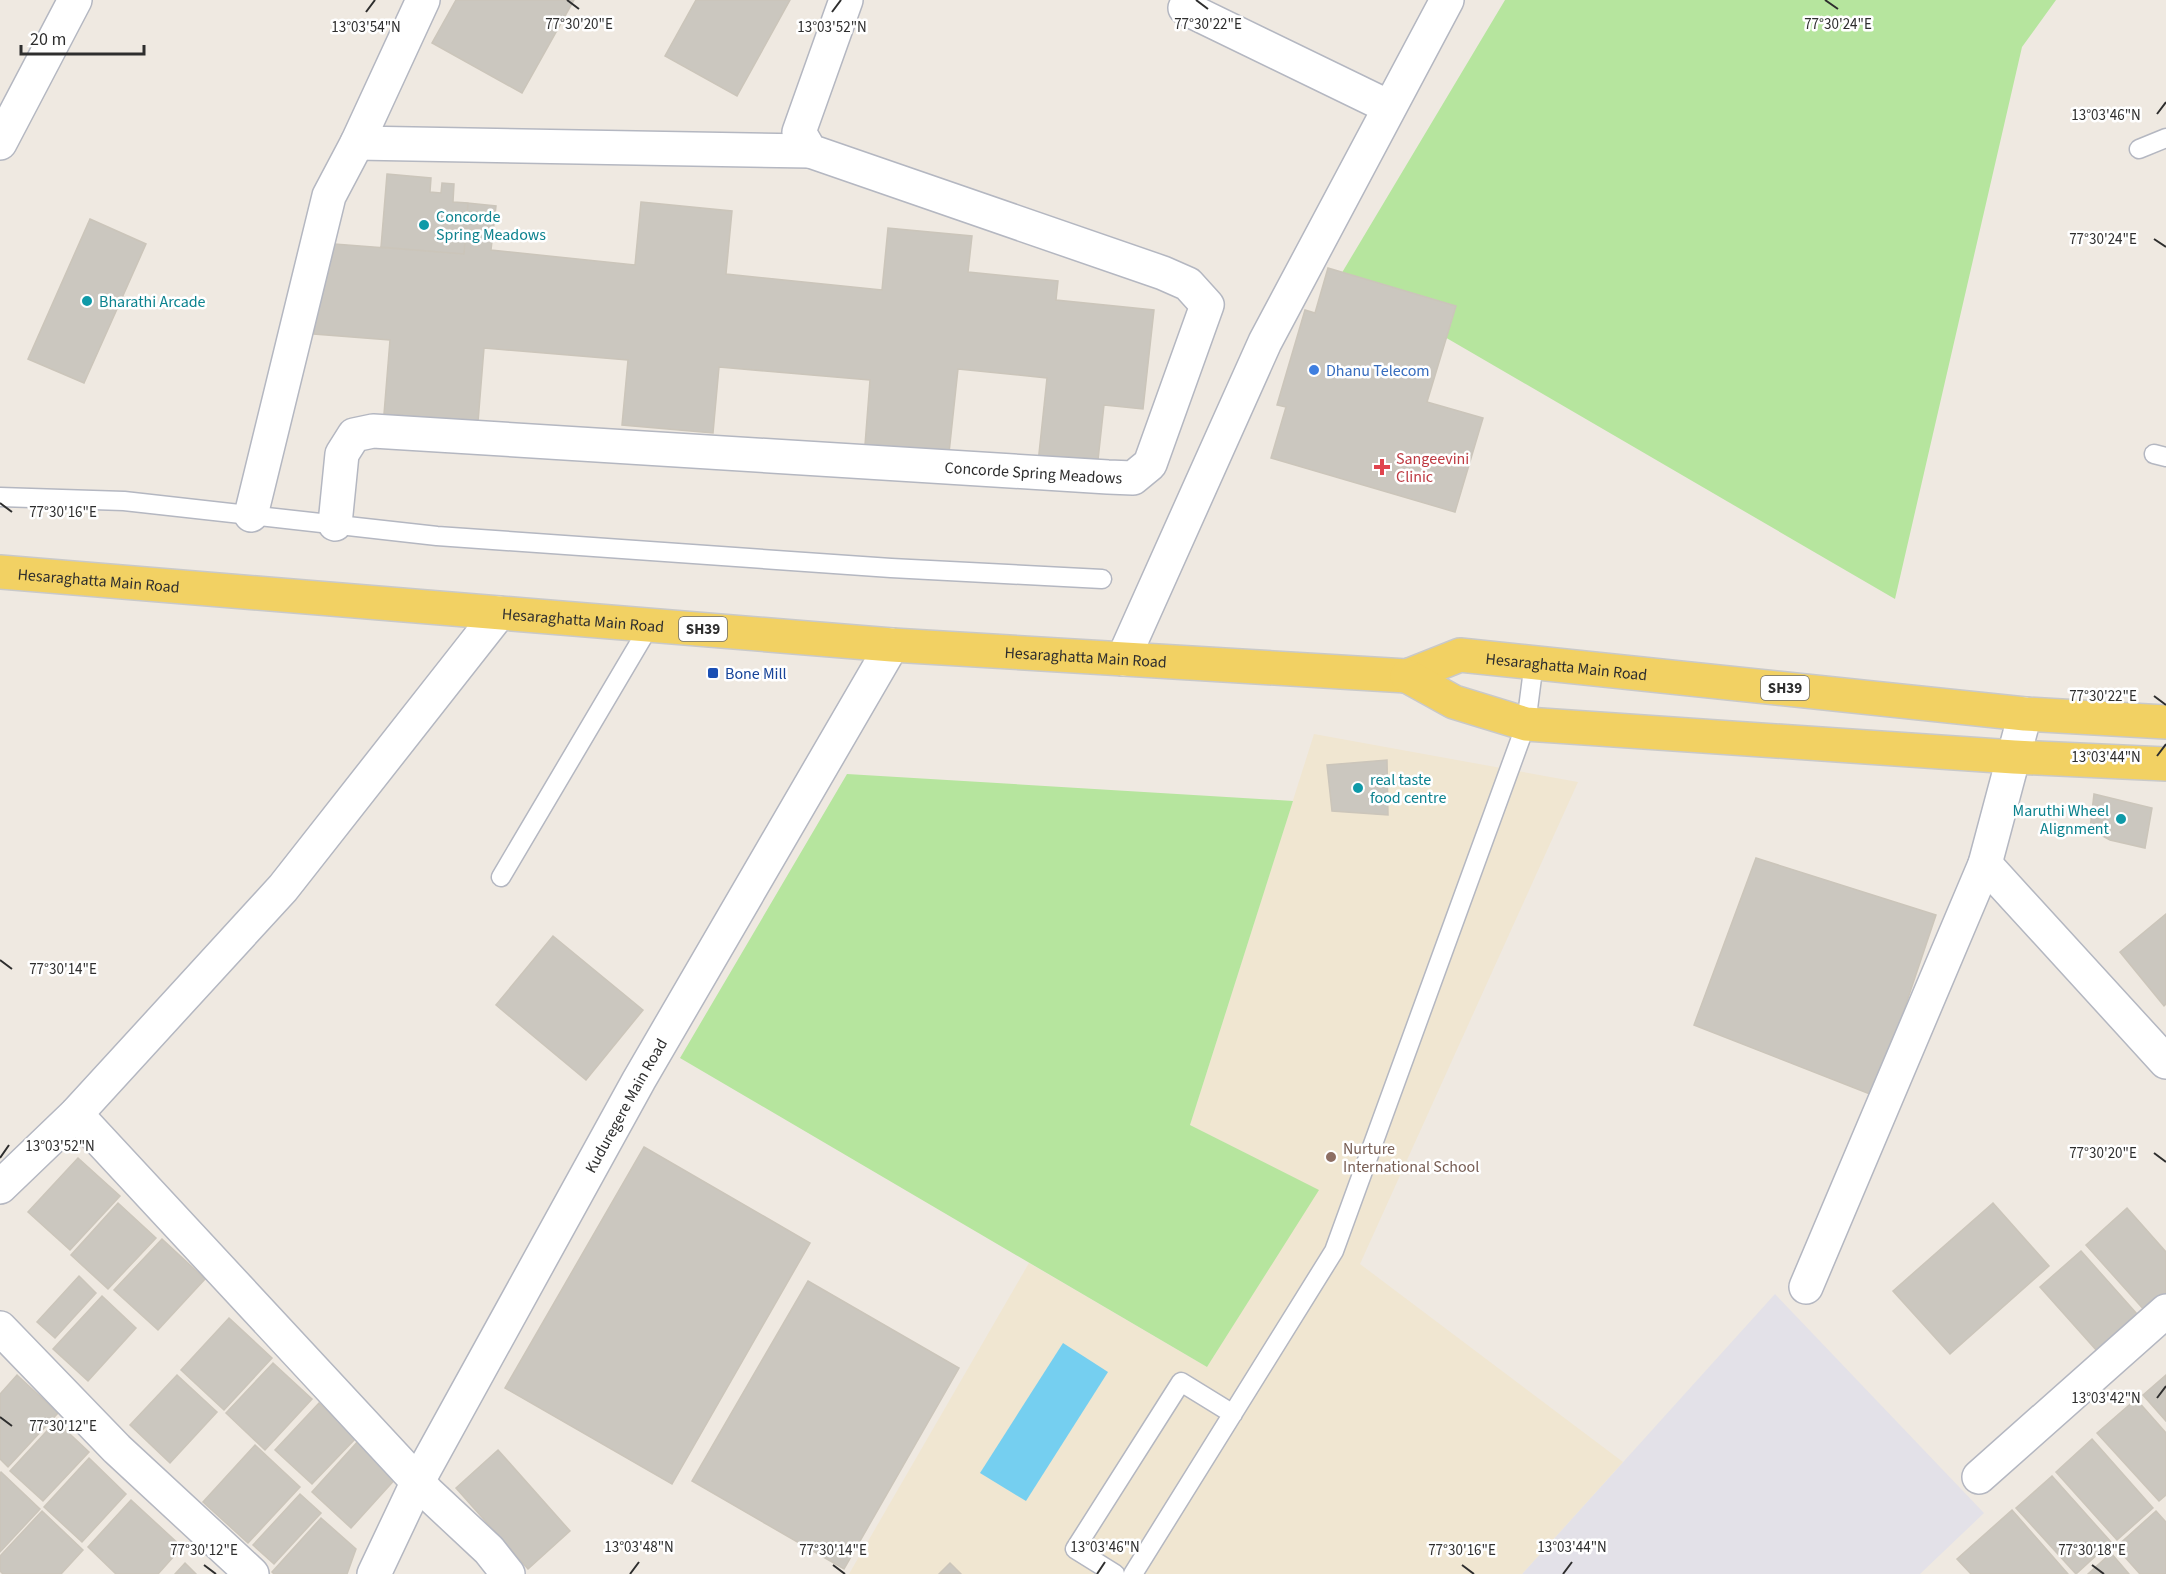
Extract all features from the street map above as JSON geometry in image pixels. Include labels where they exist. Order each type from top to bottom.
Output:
[{"type":"main road","name":"Hesaraghatta Main Road","points":[[0,572],[892,645],[1407,676],[1460,655],[2025,714],[2166,722]]},
{"type":"main road","points":[[1407,676],[1454,702],[1526,724],[2166,765]]},
{"type":"street","points":[[0,143],[75,0]]},
{"type":"street","points":[[251,515],[329,196],[357,142],[423,0]]},
{"type":"street","points":[[810,151],[799,132],[846,0]]},
{"type":"street","points":[[1123,659],[1264,342],[1447,0]]},
{"type":"street","points":[[1185,8],[1389,107]]},
{"type":"street","points":[[357,142],[810,151]]},
{"type":"street","name":"Concorde Spring Meadows","points":[[335,524],[342,454],[354,435],[373,431],[1133,478],[1150,464],[1207,305],[1188,284],[1163,273],[810,151]]},
{"type":"street","points":[[0,1186],[76,1114],[283,888],[499,613]]},
{"type":"street","name":"Kuduregere Main Road","points":[[374,1574],[418,1481],[639,1080],[892,645]]},
{"type":"street","points":[[1806,1287],[1985,864],[2025,714]]},
{"type":"street","points":[[1985,864],[2166,1062]]},
{"type":"street","points":[[76,1114],[428,1493],[489,1550],[508,1574]]},
{"type":"street","points":[[1979,1477],[2166,1311]]},
{"type":"street","points":[[0,1328],[117,1449],[252,1574]]},
{"type":"lane","points":[[2139,149],[2166,138]]},
{"type":"lane","points":[[0,497],[124,501],[449,537],[879,567],[1102,579]]},
{"type":"lane","points":[[501,877],[650,625]]},
{"type":"lane","points":[[1133,1574],[1334,1251],[1526,724],[1534,662]]},
{"type":"lane","points":[[1116,1574],[1076,1549],[1181,1382],[1233,1414]]},
{"type":"shaded area","name":"Nurture International School","points":[[1314,734],[1578,782],[1360,1264],[1623,1462],[1522,1574],[849,1574],[1029,1263],[1207,1367],[1318,1190],[1190,1125]]},
{"type":"shaded area","points":[[1775,1294],[1984,1513],[1920,1574],[1522,1574]]},
{"type":"green space","points":[[1505,0],[2056,0],[2022,47],[1895,599],[1340,276]]},
{"type":"green space","points":[[847,774],[1293,801],[1190,1125],[1319,1190],[1207,1367],[680,1058]]},
{"type":"water","points":[[1063,1343],[1108,1372],[1026,1501],[980,1473]]},
{"type":"building","points":[[456,0],[574,0],[522,93],[432,43]]},
{"type":"building","points":[[696,0],[790,0],[737,96],[665,56]]},
{"type":"building","name":"Concorde Spring Meadows","points":[[387,174],[431,178],[430,192],[441,193],[442,183],[454,184],[453,202],[468,203],[464,254],[381,247]]},
{"type":"building","points":[[641,202],[732,211],[726,274],[882,290],[888,228],[972,236],[968,272],[1058,281],[1056,300],[1154,310],[1143,409],[1104,405],[1097,469],[1038,463],[1047,378],[958,369],[949,453],[865,445],[870,380],[719,367],[713,433],[622,425],[628,360],[484,348],[478,422],[384,414],[390,340],[314,334],[322,243],[464,254],[468,203],[496,206],[491,250],[635,265]]},
{"type":"building","name":"Bharathi Arcade","points":[[90,219],[146,244],[84,383],[28,359]]},
{"type":"building","points":[[1328,268],[1456,306],[1427,402],[1483,418],[1455,512],[1271,458],[1286,407],[1277,405],[1305,310],[1315,313]]},
{"type":"building","name":"real taste food centre","points":[[1387,760],[1388,815],[1332,811],[1327,765]]},
{"type":"building","name":"Maruthi Wheel Alignment","points":[[2094,794],[2152,808],[2145,848],[2110,840],[2090,829]]},
{"type":"building","points":[[1756,858],[1936,915],[1875,1096],[1694,1025]]},
{"type":"building","points":[[2166,914],[2166,1004],[2164,1006],[2120,952]]},
{"type":"building","points":[[553,936],[643,1010],[586,1080],[496,1005]]},
{"type":"building","points":[[644,1147],[810,1243],[672,1484],[505,1388]]},
{"type":"building","points":[[78,1158],[120,1196],[70,1250],[28,1212]]},
{"type":"building","points":[[118,1203],[156,1238],[108,1289],[71,1255]]},
{"type":"building","points":[[1993,1203],[2049,1266],[1950,1354],[1893,1291]]},
{"type":"building","points":[[2127,1208],[2166,1252],[2166,1294],[2146,1312],[2086,1245]]},
{"type":"building","points":[[162,1239],[205,1279],[158,1330],[114,1290]]},
{"type":"building","points":[[2081,1251],[2137,1314],[2097,1351],[2040,1287]]},
{"type":"building","points":[[79,1276],[96,1293],[55,1338],[37,1322]]},
{"type":"building","points":[[808,1281],[959,1368],[844,1569],[692,1481]]},
{"type":"building","points":[[102,1296],[136,1328],[88,1381],[53,1349]]},
{"type":"building","points":[[229,1318],[272,1358],[224,1410],[181,1370]]},
{"type":"building","points":[[273,1363],[312,1399],[265,1450],[226,1413]]},
{"type":"building","points":[[17,1375],[58,1413],[8,1467],[0,1459],[0,1394]]},
{"type":"building","points":[[177,1375],[217,1412],[170,1463],[130,1425]]},
{"type":"building","points":[[2166,1375],[2166,1421],[2143,1395]]},
{"type":"building","points":[[2136,1399],[2166,1433],[2166,1495],[2159,1501],[2097,1433]]},
{"type":"building","points":[[319,1403],[356,1438],[312,1484],[275,1450]]},
{"type":"building","points":[[56,1421],[89,1452],[43,1501],[10,1471]]},
{"type":"building","points":[[2092,1439],[2153,1508],[2117,1540],[2056,1472]]},
{"type":"building","points":[[359,1440],[398,1476],[351,1528],[312,1492]]},
{"type":"building","points":[[255,1445],[300,1487],[248,1543],[203,1502]]},
{"type":"building","points":[[498,1450],[570,1531],[528,1569],[456,1488]]},
{"type":"building","points":[[89,1458],[126,1494],[82,1542],[44,1507]]},
{"type":"building","points":[[0,1473],[40,1509],[0,1552]]},
{"type":"building","points":[[2052,1476],[2111,1542],[2076,1574],[2016,1508]]},
{"type":"building","points":[[300,1494],[321,1513],[274,1564],[253,1545]]},
{"type":"building","points":[[131,1500],[182,1547],[158,1574],[116,1574],[88,1547]]},
{"type":"building","points":[[2012,1510],[2068,1574],[1971,1574],[1957,1559]]},
{"type":"building","points":[[42,1511],[83,1550],[61,1574],[3,1574],[0,1571],[0,1556]]},
{"type":"building","points":[[2156,1511],[2166,1522],[2166,1574],[2140,1574],[2116,1547]]},
{"type":"building","points":[[321,1518],[356,1549],[347,1574],[274,1574],[272,1572]]},
{"type":"building","points":[[2111,1553],[2129,1574],[2088,1574]]},
{"type":"building","points":[[185,1563],[196,1574],[175,1574]]},
{"type":"building","points":[[950,1563],[961,1574],[939,1574]]},
{"type":"place","name":"Concorde Spring Meadows","points":[[424,225]]},
{"type":"place","name":"Bharathi Arcade","points":[[87,301]]},
{"type":"place","name":"Dhanu Telecom","points":[[1314,370]]},
{"type":"place","name":"Sangeevini Clinic","points":[[1382,467]]},
{"type":"place","name":"Bone Mill","points":[[713,673]]},
{"type":"place","name":"real taste food centre","points":[[1358,788]]},
{"type":"place","name":"Maruthi Wheel Alignment","points":[[2121,819]]},
{"type":"place","name":"Nurture International School","points":[[1331,1157]]}]
